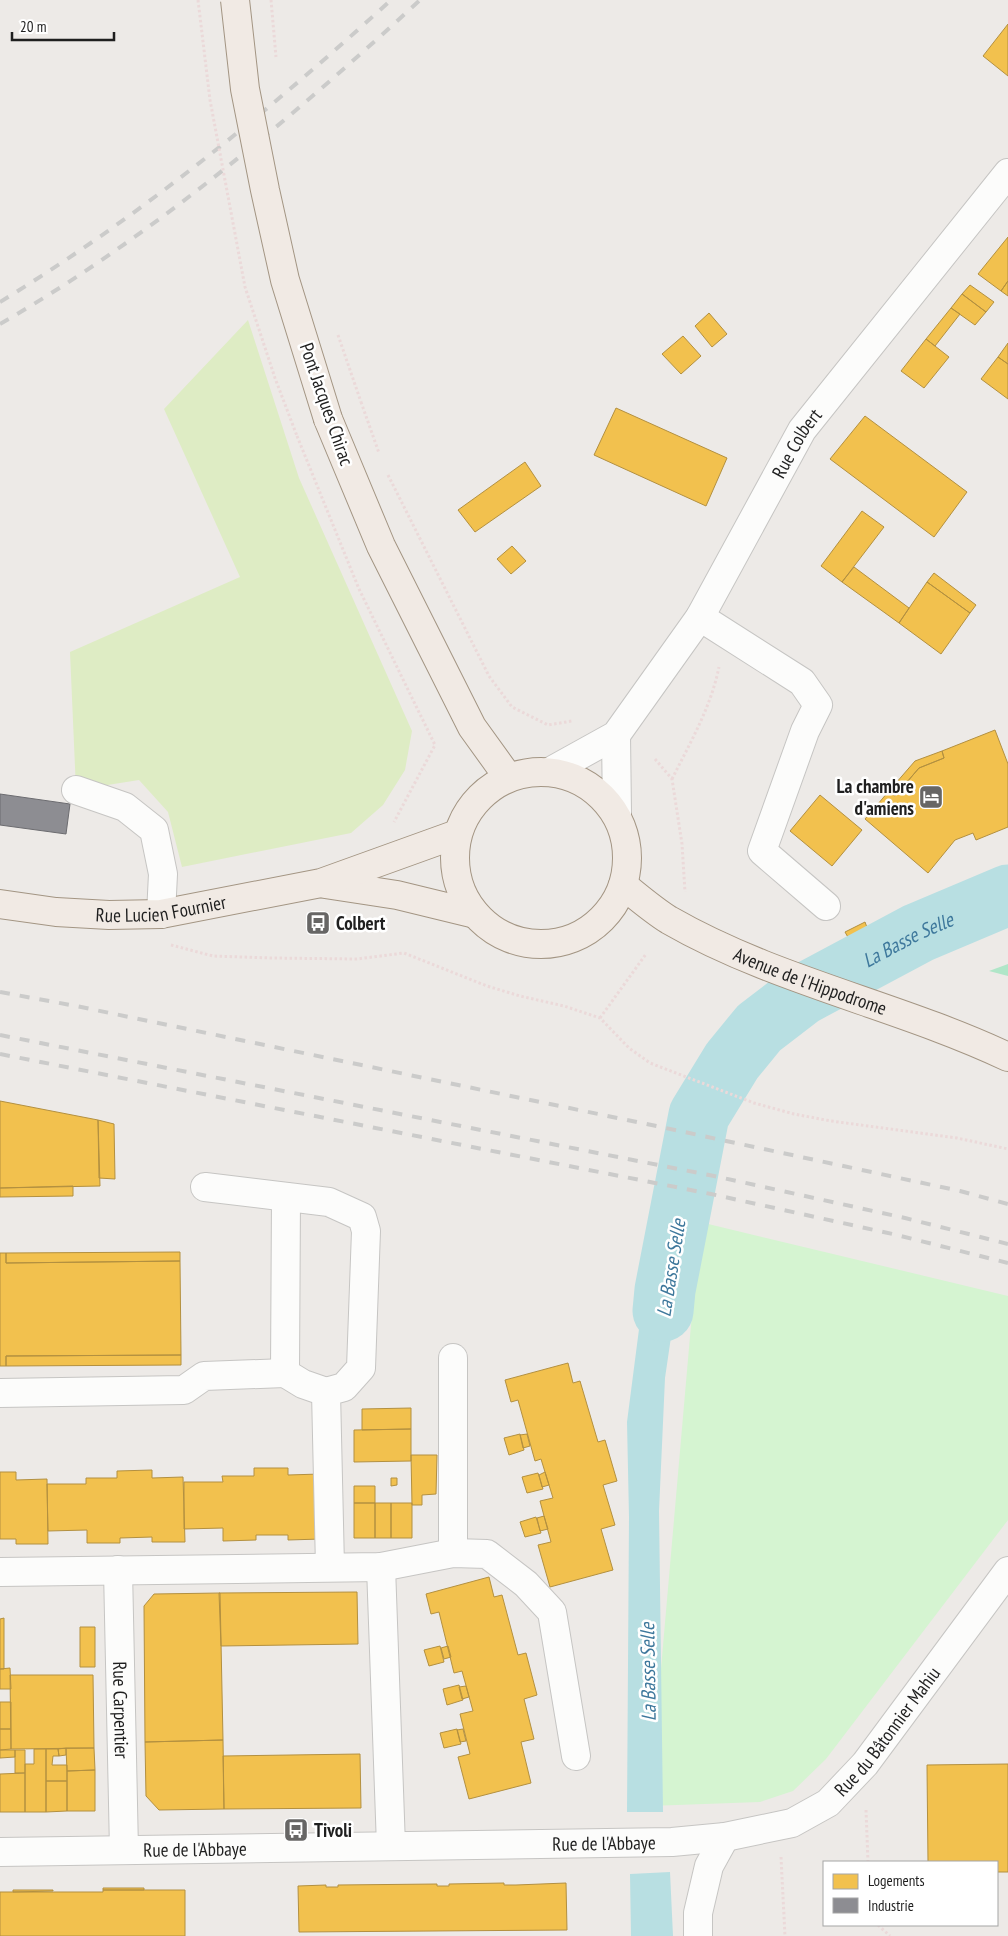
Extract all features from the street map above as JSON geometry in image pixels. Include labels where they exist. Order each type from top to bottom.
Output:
[{"type":"main road","name":"Pont Jacques Chirac","points":[[235,0],[245,89],[267,199],[285,280],[328,419],[381,546],[472,727],[508,777]]},
{"type":"main road","points":[[552,770],[579,779],[599,793],[617,814],[625,834],[627,857],[623,885],[608,914],[588,929],[566,940],[539,944],[518,943],[494,933],[475,914],[460,889],[454,862],[457,834],[466,811],[483,793],[508,777],[552,770]]},
{"type":"main road","name":"Rue Lucien Fournier","points":[[0,904],[56,912],[109,915],[160,914],[321,884],[457,834]]},
{"type":"main road","name":"Rue Lucien Fournier","points":[[321,884],[397,895],[475,914]]},
{"type":"main road","name":"Avenue de l'Hippodrome","points":[[623,885],[667,919],[704,938],[762,963],[895,1011],[1008,1057]]},
{"type":"street","name":"Rue Colbert","points":[[552,770],[616,735],[700,617],[802,430],[1008,172]]},
{"type":"street","points":[[700,617],[802,682],[818,705],[805,730],[762,851],[826,906]]},
{"type":"street","points":[[616,735],[617,814]]},
{"type":"street","points":[[76,790],[125,807],[154,830],[163,874],[160,914]]},
{"type":"street","points":[[0,1392],[184,1390],[204,1376],[285,1373],[303,1384],[326,1392],[344,1387],[361,1368],[366,1231],[362,1217],[329,1202],[205,1187]]},
{"type":"street","points":[[285,1373],[286,1197]]},
{"type":"street","points":[[452,1553],[453,1358]]},
{"type":"street","points":[[326,1392],[330,1567]]},
{"type":"street","points":[[0,1572],[381,1567],[452,1553],[487,1554],[526,1584],[552,1612],[576,1756]]},
{"type":"street","points":[[381,1567],[391,1846]]},
{"type":"street","name":"Rue Carpentier","points":[[118,1570],[124,1850]]},
{"type":"street","name":"Rue du Bâtonnier Mahiu","points":[[725,1837],[792,1823],[828,1803],[865,1764],[1008,1571]]},
{"type":"street","points":[[698,1936],[698,1913],[709,1866],[725,1837]]},
{"type":"street","name":"Rue de l'Abbaye","points":[[0,1852],[672,1842],[725,1837]]},
{"type":"path","points":[[271,0],[276,64]]},
{"type":"path","points":[[335,327],[380,456]]},
{"type":"path","points":[[297,436],[359,589],[435,745],[393,823]]},
{"type":"path","points":[[388,474],[489,676],[512,707],[548,725],[580,720]]},
{"type":"path","points":[[672,779],[696,731],[716,682],[727,634]]},
{"type":"path","points":[[655,759],[672,779],[682,844],[685,892]]},
{"type":"path","points":[[164,942],[196,952],[222,956],[358,959],[404,953],[487,986],[564,1006],[600,1018],[629,1048],[650,1063],[754,1103],[794,1114],[831,1121],[957,1138],[1008,1149]]},
{"type":"path","points":[[600,1018],[646,954]]},
{"type":"path","points":[[865,1764],[868,1861]]},
{"type":"path","points":[[779,1826],[785,1936]]},
{"type":"path","points":[[879,1926],[890,1936]]},
{"type":"green space","points":[[248,320],[299,478],[412,731],[405,770],[383,805],[351,833],[182,867],[168,812],[139,780],[76,790],[70,652],[240,577],[164,409]]},
{"type":"green space","points":[[1008,964],[1008,976],[989,971]]},
{"type":"green space","points":[[700,1222],[1008,1296],[1008,1520],[826,1759],[793,1791],[760,1802],[649,1806]]},
{"type":"water","points":[[1008,876],[1008,920],[809,1011],[769,998],[840,953],[899,920]]},
{"type":"water","points":[[653,1221],[690,1229],[682,1262],[665,1378],[659,1511],[663,1812],[627,1812],[629,1517],[627,1422]]},
{"type":"water","points":[[670,1872],[673,1936],[631,1936],[630,1874]]},
{"type":"building: Logements","points":[[1008,24],[1008,76],[983,56]]},
{"type":"building: Logements","points":[[1008,237],[1008,281],[1001,291],[978,274]]},
{"type":"building: Logements","points":[[1008,281],[1008,296],[1001,291]]},
{"type":"building: Logements","points":[[970,285],[994,302],[986,312],[962,294]]},
{"type":"building: Logements","points":[[962,294],[986,312],[975,325],[951,308]]},
{"type":"building: Logements","points":[[951,308],[960,314],[935,346],[926,339]]},
{"type":"building: Logements","points":[[709,313],[727,334],[712,347],[695,326]]},
{"type":"building: Logements","points":[[683,336],[701,356],[681,374],[662,354]]},
{"type":"building: Logements","points":[[926,339],[949,357],[924,388],[901,371]]},
{"type":"building: Logements","points":[[1008,343],[1008,364],[998,357]]},
{"type":"building: Logements","points":[[998,357],[1008,364],[1008,399],[981,379]]},
{"type":"building: Logements","points":[[616,408],[727,458],[706,506],[594,455]]},
{"type":"building: Logements","points":[[865,416],[967,492],[934,537],[830,459]]},
{"type":"building: Logements","points":[[525,462],[541,486],[475,532],[458,510]]},
{"type":"building: Logements","points":[[862,511],[884,527],[842,582],[821,566]]},
{"type":"building: Logements","points":[[512,546],[526,561],[511,574],[497,559]]},
{"type":"building: Logements","points":[[854,567],[909,608],[899,623],[842,582]]},
{"type":"building: Logements","points":[[934,573],[976,605],[970,613],[927,582]]},
{"type":"building: Logements","points":[[927,582],[970,613],[941,654],[899,623]]},
{"type":"building: Logements","points":[[995,730],[1008,764],[1008,827],[976,840],[973,833],[955,840],[928,873],[865,819],[889,791],[895,796],[919,768],[944,758],[942,751]]},
{"type":"building: Logements","points":[[942,751],[944,758],[919,768],[895,796],[889,791],[915,761]]},
{"type":"building: Logements","points":[[820,795],[862,830],[832,866],[790,831]]},
{"type":"building: Logements","points":[[865,922],[868,930],[849,939],[845,932]]},
{"type":"building: Logements","points":[[0,1101],[98,1120],[100,1186],[0,1188]]},
{"type":"building: Logements","points":[[98,1120],[114,1124],[115,1179],[99,1178]]},
{"type":"building: Logements","points":[[73,1186],[73,1196],[0,1197],[0,1188]]},
{"type":"building: Logements","points":[[180,1252],[180,1261],[6,1263],[6,1253]]},
{"type":"building: Logements","points":[[0,1253],[6,1253],[6,1263],[180,1261],[181,1355],[6,1356],[6,1366],[0,1366]]},
{"type":"building: Logements","points":[[181,1355],[181,1365],[6,1366],[6,1356]]},
{"type":"building: Logements","points":[[568,1363],[573,1383],[580,1381],[598,1442],[605,1440],[617,1481],[603,1485],[615,1525],[601,1529],[613,1570],[550,1587],[538,1545],[551,1542],[540,1501],[553,1498],[541,1459],[535,1461],[518,1400],[511,1402],[505,1380]]},
{"type":"building: Logements","points":[[411,1408],[411,1429],[362,1430],[362,1409]]},
{"type":"building: Logements","points":[[411,1429],[411,1461],[354,1462],[354,1430]]},
{"type":"building: Logements","points":[[520,1434],[524,1450],[509,1455],[504,1438]]},
{"type":"building: Logements","points":[[527,1434],[530,1446],[523,1448],[520,1435]]},
{"type":"building: Logements","points":[[411,1455],[437,1455],[436,1494],[422,1495],[422,1505],[412,1505]]},
{"type":"building: Logements","points":[[254,1468],[288,1468],[288,1475],[320,1474],[321,1539],[288,1540],[288,1535],[256,1535],[256,1540],[223,1541],[223,1528],[184,1529],[184,1482],[223,1482],[222,1476],[254,1476]]},
{"type":"building: Logements","points":[[152,1470],[152,1478],[183,1477],[185,1542],[152,1542],[152,1537],[120,1538],[120,1543],[87,1543],[87,1530],[48,1531],[47,1484],[86,1484],[86,1478],[117,1478],[117,1471]]},
{"type":"building: Logements","points":[[0,1472],[16,1472],[16,1480],[47,1479],[48,1544],[16,1544],[16,1539],[0,1539]]},
{"type":"building: Logements","points":[[545,1472],[549,1485],[542,1487],[539,1475]]},
{"type":"building: Logements","points":[[538,1473],[543,1489],[527,1493],[522,1477]]},
{"type":"building: Logements","points":[[391,1478],[397,1478],[397,1485],[391,1486]]},
{"type":"building: Logements","points":[[354,1486],[375,1486],[375,1503],[354,1503]]},
{"type":"building: Logements","points":[[354,1503],[375,1503],[375,1538],[354,1538]]},
{"type":"building: Logements","points":[[375,1503],[391,1503],[391,1538],[375,1538]]},
{"type":"building: Logements","points":[[391,1503],[412,1503],[412,1538],[391,1538]]},
{"type":"building: Logements","points":[[544,1516],[548,1529],[540,1531],[537,1518]]},
{"type":"building: Logements","points":[[536,1517],[541,1533],[525,1537],[520,1522]]},
{"type":"building: Logements","points":[[489,1577],[494,1597],[502,1595],[518,1655],[526,1653],[537,1695],[524,1699],[534,1739],[521,1742],[531,1783],[469,1799],[458,1757],[470,1754],[460,1714],[473,1711],[462,1671],[454,1673],[439,1612],[431,1614],[426,1594]]},
{"type":"building: Logements","points":[[357,1592],[358,1644],[221,1646],[219,1593]]},
{"type":"building: Logements","points":[[220,1593],[223,1740],[145,1742],[144,1606],[154,1594]]},
{"type":"building: Logements","points":[[4,1618],[4,1669],[0,1669],[0,1619]]},
{"type":"building: Logements","points":[[80,1627],[95,1627],[95,1667],[80,1667]]},
{"type":"building: Logements","points":[[440,1646],[444,1662],[429,1666],[424,1650]]},
{"type":"building: Logements","points":[[448,1646],[451,1657],[444,1659],[441,1648]]},
{"type":"building: Logements","points":[[10,1668],[11,1689],[0,1689],[0,1669]]},
{"type":"building: Logements","points":[[10,1675],[93,1675],[94,1748],[11,1749]]},
{"type":"building: Logements","points":[[459,1685],[463,1700],[447,1705],[443,1689]]},
{"type":"building: Logements","points":[[466,1686],[469,1697],[462,1699],[459,1687]]},
{"type":"building: Logements","points":[[0,1702],[11,1702],[11,1729],[0,1729]]},
{"type":"building: Logements","points":[[0,1729],[11,1729],[11,1749],[0,1750]]},
{"type":"building: Logements","points":[[457,1729],[461,1744],[444,1748],[440,1733]]},
{"type":"building: Logements","points":[[463,1729],[466,1741],[460,1742],[457,1730]]},
{"type":"building: Logements","points":[[223,1740],[224,1809],[159,1810],[146,1796],[145,1742]]},
{"type":"building: Logements","points":[[66,1748],[66,1755],[59,1756],[58,1749]]},
{"type":"building: Logements","points":[[66,1748],[94,1748],[95,1770],[67,1771]]},
{"type":"building: Logements","points":[[34,1749],[46,1749],[46,1812],[25,1812],[25,1764],[34,1764]]},
{"type":"building: Logements","points":[[46,1749],[58,1749],[59,1756],[53,1756],[52,1765],[67,1765],[67,1781],[46,1781]]},
{"type":"building: Logements","points":[[0,1750],[15,1750],[15,1757],[0,1758]]},
{"type":"building: Logements","points":[[15,1750],[25,1750],[25,1773],[15,1773]]},
{"type":"building: Logements","points":[[360,1754],[361,1808],[224,1809],[223,1756]]},
{"type":"building: Logements","points":[[1008,1764],[1008,1872],[998,1872],[998,1861],[928,1861],[927,1765]]},
{"type":"building: Logements","points":[[95,1770],[95,1811],[67,1811],[67,1771]]},
{"type":"building: Logements","points":[[25,1773],[25,1812],[0,1812],[0,1774]]},
{"type":"building: Logements","points":[[46,1781],[67,1781],[67,1811],[46,1812]]},
{"type":"building: Logements","points":[[504,1883],[504,1885],[516,1885],[566,1883],[567,1930],[299,1932],[298,1886],[326,1885],[326,1887],[338,1887],[338,1885],[437,1884],[437,1886],[449,1886],[449,1884]]},
{"type":"building: Logements","points":[[103,1888],[144,1888],[144,1890],[103,1890]]},
{"type":"building: Logements","points":[[13,1890],[53,1890],[53,1891],[13,1892]]},
{"type":"building: Logements","points":[[103,1890],[185,1890],[185,1936],[0,1936],[0,1892],[103,1892]]},
{"type":"building: Industrie","points":[[0,794],[70,804],[66,834],[0,825]]},
{"type":"waterway","name":"La Basse Selle","points":[[663,1311],[665,1290],[699,1115],[732,1061],[759,1028],[802,995],[918,933],[1008,895]]},
{"type":"railway","points":[[0,302],[52,269],[154,198],[251,122],[391,0]]},
{"type":"railway","points":[[0,324],[111,254],[219,174],[322,88],[420,0]]},
{"type":"railway","points":[[0,992],[661,1127],[960,1191],[1008,1204]]},
{"type":"railway","points":[[0,1035],[714,1176],[905,1218],[1008,1244]]},
{"type":"railway","points":[[0,1054],[711,1194],[897,1235],[1008,1263]]},
{"type":"place","name":"La chambre d'amiens","points":[[931,797]]},
{"type":"place","name":"Colbert","points":[[318,923]]},
{"type":"place","name":"Tivoli","points":[[296,1830]]}]
